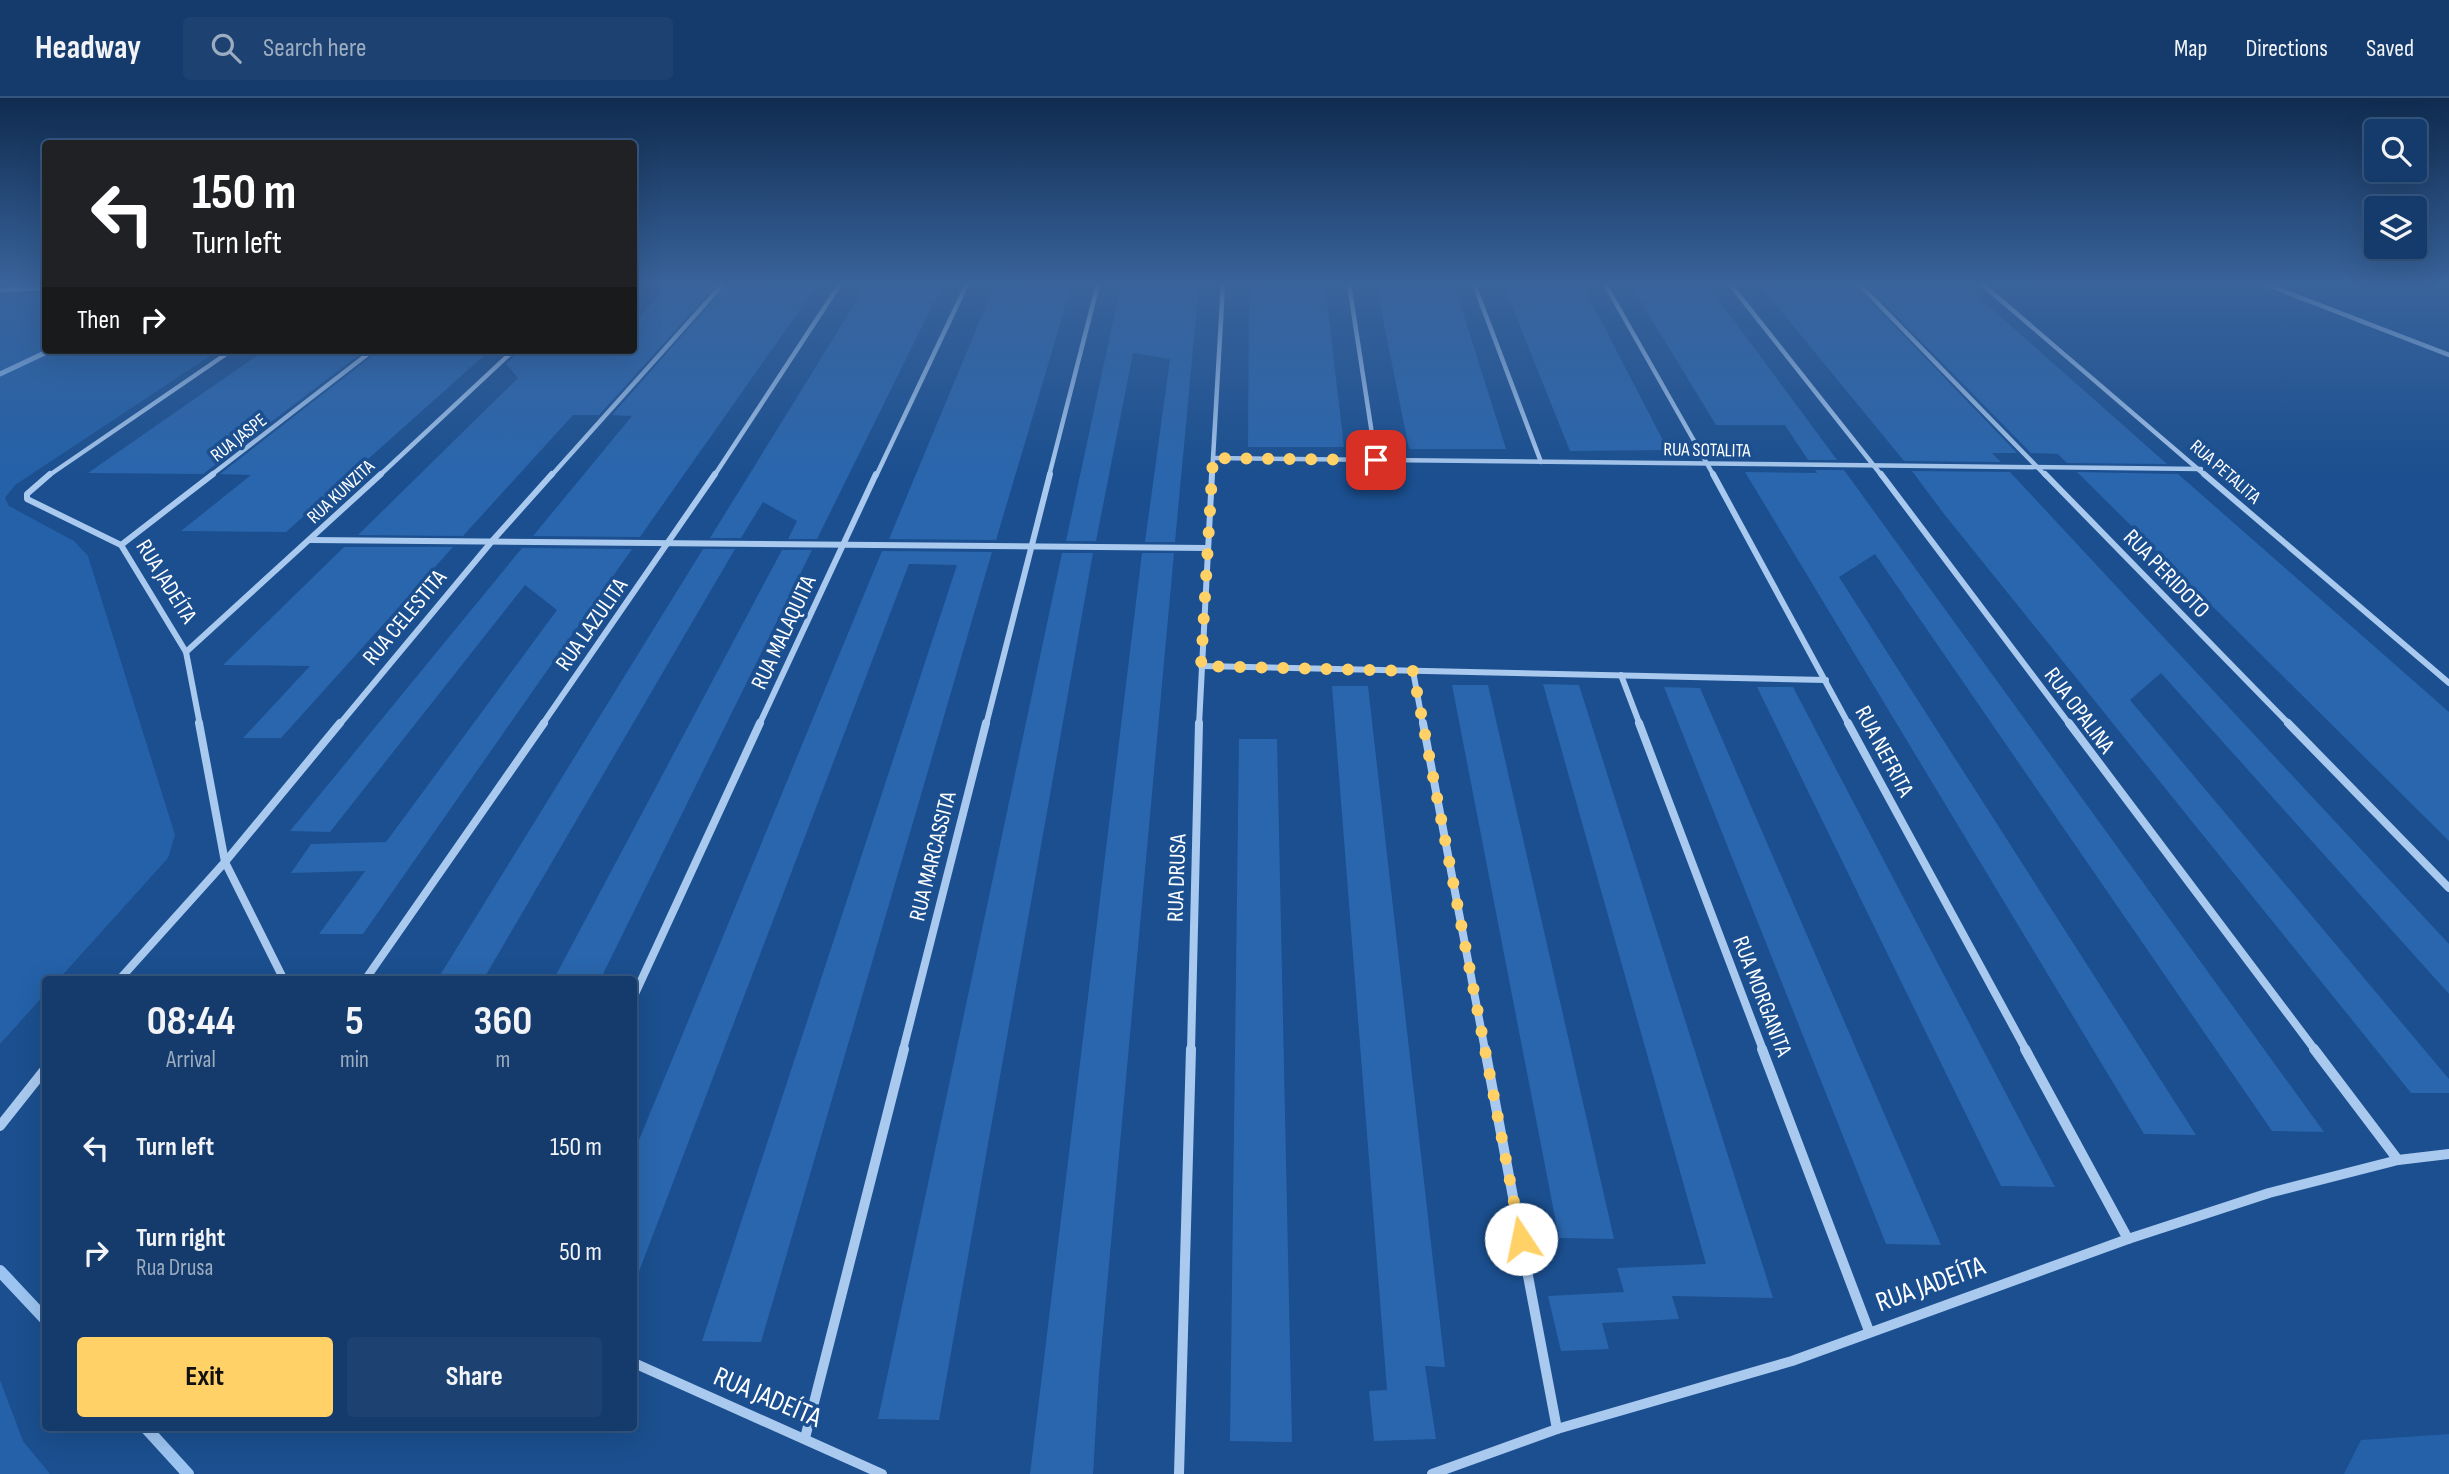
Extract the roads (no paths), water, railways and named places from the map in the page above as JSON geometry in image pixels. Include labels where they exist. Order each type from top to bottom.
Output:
[{"type":"street","name":"RUA CELESTITA","points":[[124,976],[225,862],[493,540],[665,348]]},
{"type":"street","name":"RUA LAZULITA","points":[[368,976],[670,542],[798,348]]},
{"type":"street","name":"RUA MALAQUITA","points":[[637,990],[936,348]]},
{"type":"street","name":"RUA MARCASSITA","points":[[805,1438],[1081,348]]},
{"type":"street","name":"RUA DRUSA","points":[[1179,1474],[1201,666],[1219,348]]},
{"type":"street","points":[[1359,348],[1376,460]]},
{"type":"street","points":[[1498,348],[1541,461]]},
{"type":"street","name":"RUA NEFRITA","points":[[1642,348],[1826,680],[2128,1239]]},
{"type":"street","name":"RUA OPALINA","points":[[1781,348],[1874,465],[2398,1160]]},
{"type":"street","name":"RUA PERIDOTO","points":[[1923,348],[2449,888]]},
{"type":"street","name":"RUA PETALITA","points":[[2058,348],[2449,683]]},
{"type":"street","points":[[2431,348],[2449,355]]},
{"type":"street","name":"RUA JADEÍTA","points":[[226,354],[54,471],[27,494],[27,499],[121,545],[186,652],[225,862],[282,976]]},
{"type":"street","name":"RUA JASPE","points":[[121,545],[368,354]]},
{"type":"street","name":"RUA KUNZITA","points":[[186,652],[509,354]]},
{"type":"street","name":"RUA SOTALITA","points":[[1213,458],[2201,470]]},
{"type":"street","points":[[310,540],[1208,548]]},
{"type":"street","points":[[1201,666],[1826,680]]},
{"type":"street","points":[[1413,671],[1557,1429]]},
{"type":"street","name":"RUA MORGANITA","points":[[1621,675],[1869,1331]]},
{"type":"street","points":[[0,1126],[42,1074]]},
{"type":"street","name":"RUA JADEÍTA","points":[[1432,1474],[1557,1429],[1793,1362],[1869,1331],[2128,1239],[2269,1193],[2398,1160],[2449,1154]]},
{"type":"street","name":"RUA JADEÍTA","points":[[637,1364],[882,1474]]},
{"type":"waterway","points":[[0,374],[42,354]]},
{"type":"waterway","points":[[0,1271],[42,1316]]},
{"type":"waterway","points":[[149,1431],[188,1474]]}]
